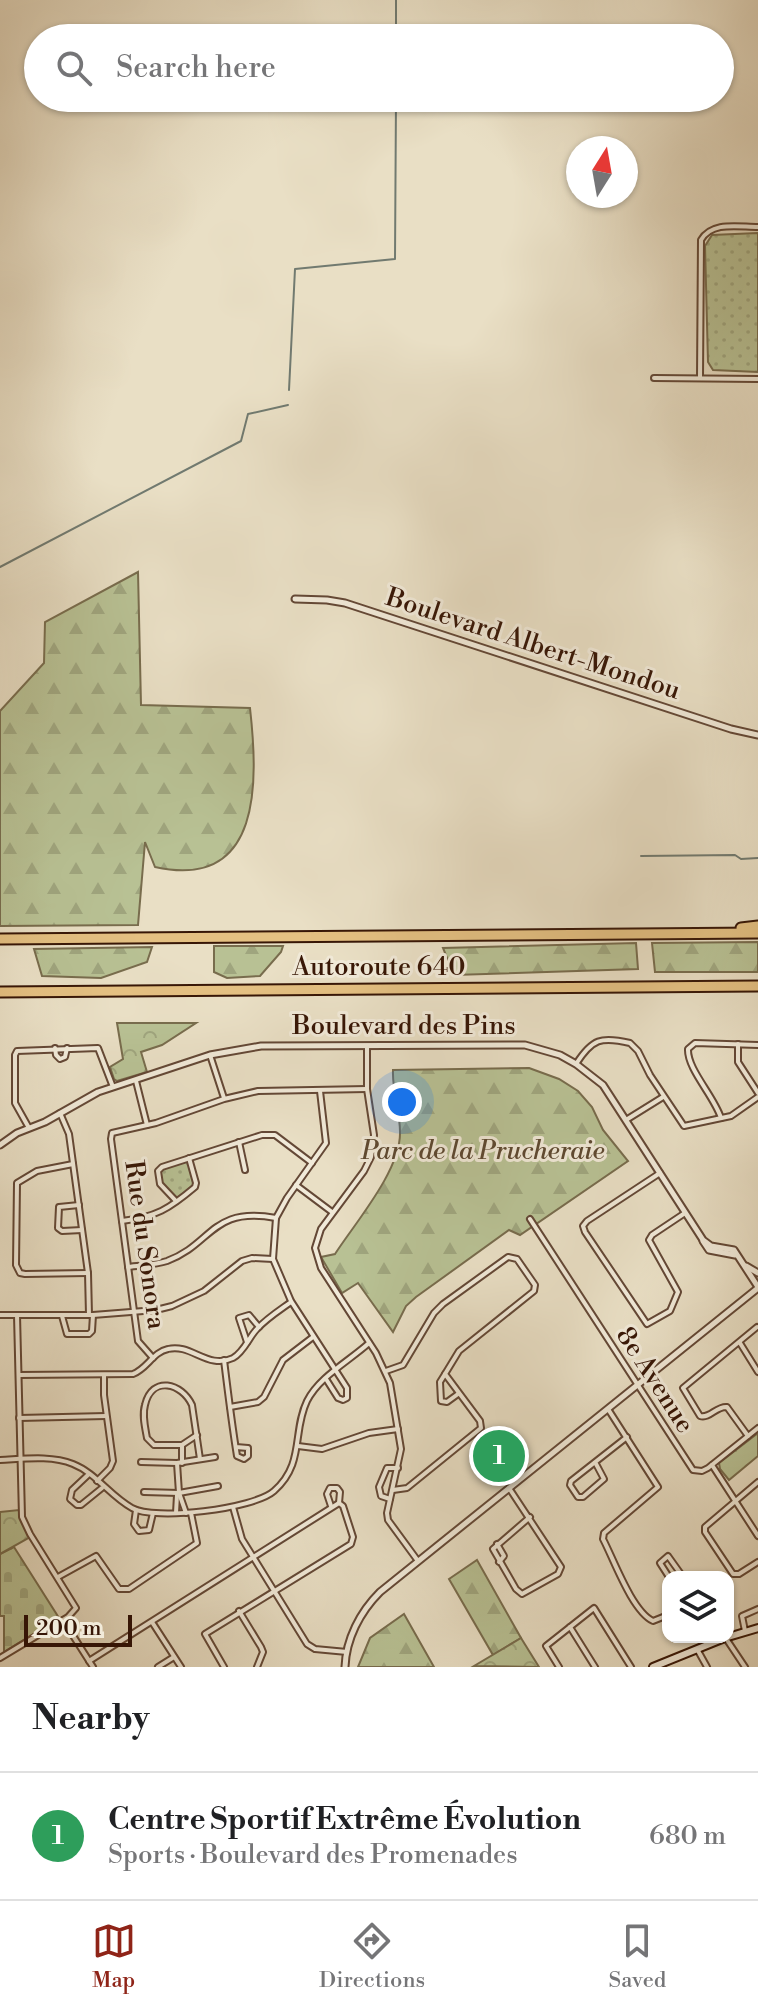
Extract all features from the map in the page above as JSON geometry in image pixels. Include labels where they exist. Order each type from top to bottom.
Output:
[{"type":"highway","points":[[706,933],[758,926]]},
{"type":"highway","name":"Autoroute 640","points":[[0,939],[758,933]]},
{"type":"highway","name":"Autoroute 640","points":[[0,992],[758,986]]},
{"type":"main road","points":[[734,1635],[758,1628]]},
{"type":"main road","points":[[653,1667],[668,1664],[712,1643]]},
{"type":"street","points":[[700,378],[701,240],[715,228],[758,227]]},
{"type":"street","points":[[654,378],[758,379]]},
{"type":"street","name":"Boulevard Albert-Mondou","points":[[295,599],[345,603],[731,729],[758,735]]},
{"type":"street","points":[[576,1064],[588,1045],[596,1041],[630,1043],[684,1126],[731,1116],[758,1095],[738,1062],[738,1044]]},
{"type":"street","points":[[721,1118],[715,1100],[688,1057],[688,1049],[695,1043],[758,1045]]},
{"type":"street","points":[[367,1045],[367,1089],[374,1135],[371,1157],[318,1235],[316,1254],[321,1268],[386,1371],[401,1449],[387,1513],[390,1524],[418,1561]]},
{"type":"street","name":"Boulevard des Pins","points":[[0,1145],[89,1096],[210,1055],[261,1046],[525,1045],[557,1054],[603,1085],[709,1250],[737,1255],[742,1264]]},
{"type":"street","points":[[55,1048],[58,1058],[62,1059],[67,1048]]},
{"type":"street","points":[[29,1128],[15,1103],[16,1052],[23,1049],[98,1048],[113,1087]]},
{"type":"street","points":[[210,1055],[224,1099]]},
{"type":"street","points":[[136,1081],[147,1125],[258,1091],[367,1089]]},
{"type":"street","points":[[320,1091],[326,1143],[276,1218],[273,1259],[291,1302],[347,1388],[347,1398],[338,1398],[326,1379]]},
{"type":"street","points":[[626,1120],[663,1097]]},
{"type":"street","points":[[60,1113],[69,1134],[88,1273],[92,1331],[83,1335],[67,1334],[62,1316]]},
{"type":"street","name":"Rue du Sonora","points":[[147,1125],[112,1133],[111,1139],[138,1341],[153,1358]]},
{"type":"street","points":[[176,1201],[160,1184],[158,1171],[162,1167],[239,1142],[271,1134],[312,1163]]},
{"type":"street","points":[[239,1142],[245,1170]]},
{"type":"street","points":[[122,1221],[154,1216],[196,1185],[189,1158]]},
{"type":"street","points":[[73,1164],[37,1171],[17,1183],[16,1265],[20,1273],[25,1274],[88,1273]]},
{"type":"street","points":[[660,1173],[583,1226],[647,1324],[675,1306],[678,1292],[649,1240],[686,1213]]},
{"type":"street","points":[[296,1185],[332,1212]]},
{"type":"street","points":[[79,1205],[59,1207],[57,1224],[62,1231],[82,1230]]},
{"type":"street","points":[[128,1267],[167,1261],[194,1245],[207,1232],[236,1217],[276,1218]]},
{"type":"street","name":"8e Avenue","points":[[530,1219],[689,1466],[697,1472],[712,1465]]},
{"type":"street","points":[[386,1371],[403,1365],[434,1313],[443,1304],[508,1257],[517,1259],[535,1285],[534,1291],[459,1351],[440,1382],[441,1401],[447,1402],[458,1394]]},
{"type":"street","points":[[0,1315],[91,1315],[164,1308],[188,1300],[242,1261],[273,1259]]},
{"type":"street","points":[[742,1264],[758,1273]]},
{"type":"street","points":[[345,1667],[356,1627],[373,1599],[758,1288],[742,1264]]},
{"type":"street","points":[[19,1375],[133,1374],[161,1351],[177,1347],[203,1358],[224,1360],[237,1355],[259,1327],[291,1302]]},
{"type":"street","points":[[0,1658],[74,1613],[76,1605],[22,1517],[17,1315]]},
{"type":"street","points":[[247,1342],[239,1318],[249,1315],[259,1327]]},
{"type":"street","points":[[748,1436],[727,1407],[706,1417],[700,1416],[683,1388],[757,1327]]},
{"type":"street","points":[[230,1407],[258,1402],[264,1397],[283,1360],[313,1337]]},
{"type":"street","points":[[739,1342],[758,1372]]},
{"type":"street","points":[[0,1460],[64,1461],[89,1474],[136,1510],[153,1513],[188,1513],[262,1500],[273,1492],[288,1472],[298,1446],[304,1407],[312,1392],[369,1343]]},
{"type":"street","points":[[224,1360],[236,1447]]},
{"type":"street","points":[[393,1490],[407,1488],[481,1428],[480,1421],[445,1374]]},
{"type":"street","points":[[97,1481],[113,1461],[104,1376]]},
{"type":"street","points":[[197,1435],[182,1445],[154,1445],[147,1438],[144,1406],[155,1388],[172,1385],[184,1392],[192,1405],[197,1435],[200,1459]]},
{"type":"street","points":[[608,1409],[658,1487],[602,1536],[621,1578],[646,1617],[653,1621],[662,1617]]},
{"type":"street","points":[[19,1418],[106,1416]]},
{"type":"street","points":[[758,1428],[712,1465],[758,1536]]},
{"type":"street","points":[[298,1446],[322,1449],[369,1433],[398,1429]]},
{"type":"street","points":[[595,1462],[604,1479],[583,1497],[578,1497],[570,1485],[571,1481],[595,1462],[627,1437]]},
{"type":"street","points":[[176,1513],[182,1445]]},
{"type":"street","points":[[141,1462],[180,1463],[215,1457]]},
{"type":"street","points":[[390,1499],[381,1496],[379,1487],[387,1468],[398,1468]]},
{"type":"street","points":[[89,1474],[72,1490],[70,1499],[73,1503],[81,1505],[103,1487]]},
{"type":"street","points":[[758,1482],[707,1523],[705,1532],[733,1574],[739,1574],[758,1562]]},
{"type":"street","points":[[144,1492],[179,1493],[218,1486]]},
{"type":"street","points":[[331,1506],[327,1494],[330,1488],[337,1488],[340,1492],[339,1503]]},
{"type":"street","points":[[509,1488],[530,1517],[560,1564],[559,1572],[522,1594],[493,1552],[497,1544],[530,1517]]},
{"type":"street","points":[[58,1577],[96,1556],[119,1589],[129,1589],[197,1543],[179,1493]]},
{"type":"street","points":[[89,1661],[339,1503]]},
{"type":"street","points":[[224,1667],[205,1634],[353,1542],[343,1506],[339,1503]]},
{"type":"street","points":[[233,1507],[239,1533],[310,1646],[347,1652]]},
{"type":"street","points":[[136,1510],[134,1524],[139,1531],[149,1530],[153,1513]]},
{"type":"street","points":[[665,1571],[660,1563],[668,1556],[679,1571]]},
{"type":"street","points":[[559,1667],[546,1646],[594,1608],[631,1667]]},
{"type":"street","points":[[745,1632],[742,1616],[758,1609]]},
{"type":"street","points":[[239,1611],[263,1652],[257,1667]]},
{"type":"street","points":[[63,1620],[93,1667]]},
{"type":"street","points":[[152,1621],[181,1667]]},
{"type":"street","points":[[570,1627],[595,1667]]},
{"type":"street","points":[[730,1643],[745,1667]]},
{"type":"street","points":[[697,1649],[707,1667]]},
{"type":"street","points":[[158,1667],[174,1657]]},
{"type":"green space","points":[[758,233],[758,372],[713,370],[708,362],[705,246],[712,235]]},
{"type":"green space","points":[[138,572],[141,705],[250,708],[254,767],[246,824],[235,846],[217,862],[190,870],[155,867],[145,842],[138,925],[0,926],[0,711],[44,663],[45,622]]},
{"type":"green space","points":[[758,942],[758,972],[655,972],[652,943]]},
{"type":"green space","points":[[636,943],[638,969],[454,975],[443,948]]},
{"type":"green space","points":[[214,946],[283,946],[260,976],[227,978],[214,972]]},
{"type":"green space","points":[[152,947],[147,962],[101,978],[42,976],[34,949]]},
{"type":"green space","points":[[117,1023],[196,1023],[162,1045],[141,1052],[147,1072],[117,1081],[110,1067],[123,1059]]},
{"type":"green space","name":"Parc de la Prucheraie","points":[[529,1068],[559,1079],[578,1091],[628,1161],[520,1235],[509,1230],[416,1297],[406,1306],[393,1332],[358,1283],[342,1293],[321,1257],[335,1254],[375,1196],[393,1163],[400,1132],[393,1070]]},
{"type":"green space","points":[[189,1158],[196,1185],[176,1201],[160,1184],[158,1176],[162,1167]]},
{"type":"green space","points":[[758,1433],[758,1456],[729,1480],[719,1463]]},
{"type":"green space","points":[[19,1510],[30,1537],[0,1554],[0,1512]]},
{"type":"green space","points":[[14,1547],[59,1618],[4,1652],[4,1616],[0,1616],[0,1554]]},
{"type":"green space","points":[[477,1560],[521,1638],[493,1655],[449,1579]]},
{"type":"green space","points":[[404,1614],[434,1667],[358,1667],[370,1638]]},
{"type":"green space","points":[[521,1638],[539,1667],[474,1666]]},
{"type":"waterway","points":[[396,0],[396,24]]},
{"type":"waterway","points":[[289,390],[295,269],[395,259],[396,112]]},
{"type":"waterway","points":[[0,567],[241,441],[248,414],[288,405]]},
{"type":"waterway","points":[[641,856],[735,855],[741,859],[758,858]]},
{"type":"place","name":"Centre Sportif Extrême Évolution","points":[[499,1456]]}]
